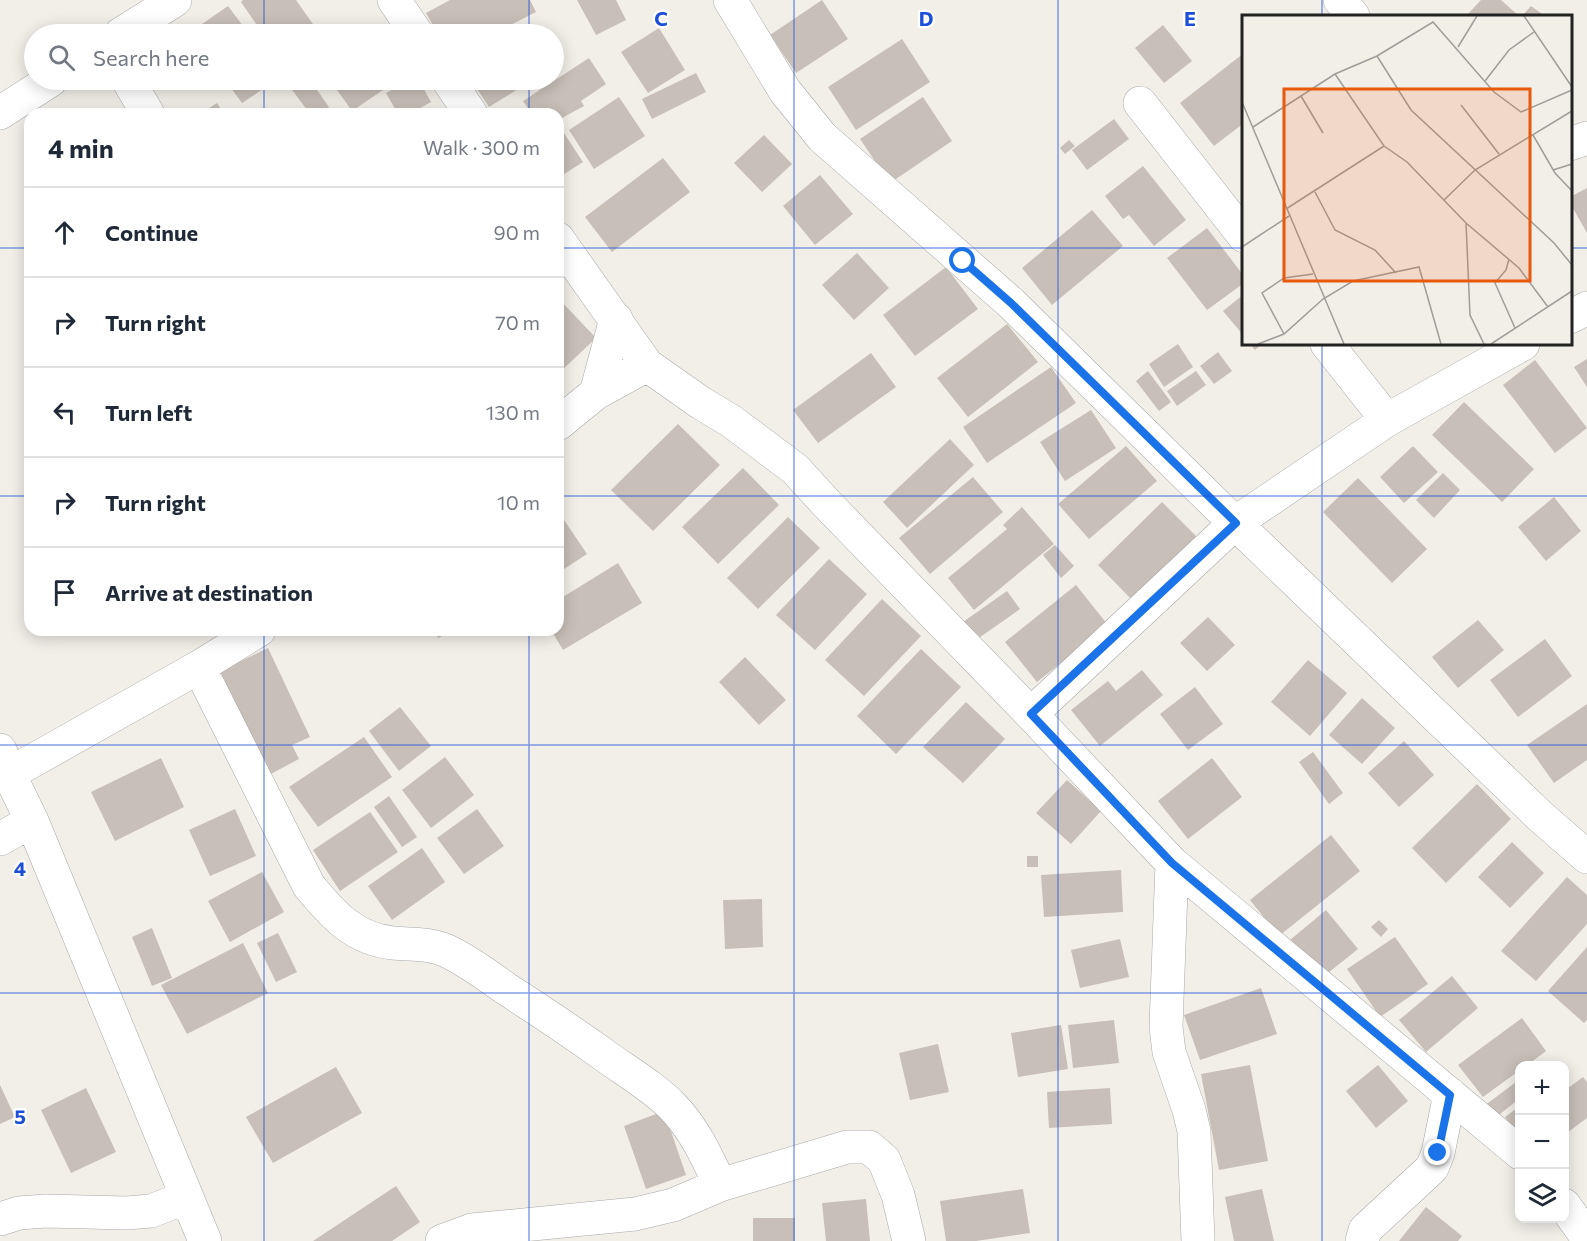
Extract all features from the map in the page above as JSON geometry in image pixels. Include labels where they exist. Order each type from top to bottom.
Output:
[{"type":"street","points":[[137,24],[175,0]]},
{"type":"street","points":[[394,0],[410,24]]},
{"type":"street","points":[[730,0],[785,91],[822,137],[1011,303],[1532,808],[1587,857]]},
{"type":"street","points":[[1340,0],[1352,15]]},
{"type":"street","points":[[0,113],[36,90]]},
{"type":"street","points":[[134,90],[144,108]]},
{"type":"street","points":[[455,90],[467,108]]},
{"type":"street","points":[[1140,103],[1242,233]]},
{"type":"street","points":[[1572,143],[1587,138]]},
{"type":"street","points":[[564,247],[647,365],[731,421],[795,469],[1172,863],[1515,1149]]},
{"type":"street","points":[[1572,316],[1587,308]]},
{"type":"street","points":[[596,393],[616,319]]},
{"type":"street","points":[[1328,345],[1387,420]]},
{"type":"street","points":[[1031,714],[1236,523],[1387,420],[1521,345]]},
{"type":"street","points":[[564,419],[596,393],[647,365]]},
{"type":"street","points":[[205,1241],[32,821],[4,762],[199,667],[249,636]]},
{"type":"street","points":[[199,667],[309,886],[326,907],[350,929],[369,939],[393,944],[424,944],[446,950],[583,1040],[672,1106],[693,1132],[720,1185]]},
{"type":"street","points":[[0,839],[32,821]]},
{"type":"street","points":[[1172,863],[1166,1026],[1169,1052],[1194,1131],[1198,1241]]},
{"type":"street","points":[[1362,1241],[1365,1230],[1432,1168],[1438,1153],[1450,1095]]},
{"type":"street","points":[[442,1241],[472,1230],[635,1214],[673,1205],[720,1185],[847,1147],[869,1147],[884,1160],[898,1195],[909,1241]]},
{"type":"street","points":[[0,1219],[46,1211],[127,1214],[151,1211],[187,1197]]},
{"type":"street","points":[[1569,1212],[1587,1237]]},
{"type":"building","points":[[243,0],[296,0],[313,24],[256,24],[241,2]]},
{"type":"building","points":[[450,0],[530,0],[536,12],[513,24],[432,24],[426,13]]},
{"type":"building","points":[[577,0],[616,0],[626,20],[596,35]]},
{"type":"building","points":[[822,0],[848,39],[796,73],[770,35]]},
{"type":"building","points":[[1481,0],[1501,0],[1518,15],[1467,15]]},
{"type":"building","points":[[228,6],[242,24],[202,24]]},
{"type":"building","points":[[1531,6],[1544,15],[1523,15]]},
{"type":"building","points":[[1163,25],[1192,61],[1164,83],[1135,48]]},
{"type":"building","points":[[659,28],[685,70],[648,93],[621,52]]},
{"type":"building","points":[[902,39],[930,82],[856,130],[828,87]]},
{"type":"building","points":[[1242,55],[1242,125],[1214,146],[1180,103]]},
{"type":"building","points":[[589,58],[606,84],[581,101],[584,106],[564,117],[564,108],[528,108],[523,101],[540,90],[564,90],[564,74]]},
{"type":"building","points":[[696,73],[706,92],[652,119],[642,99]]},
{"type":"building","points":[[232,90],[262,90],[242,103]]},
{"type":"building","points":[[292,90],[317,90],[329,107],[328,108],[306,108]]},
{"type":"building","points":[[337,90],[383,90],[356,108],[350,108]]},
{"type":"building","points":[[392,90],[424,90],[431,102],[420,108],[395,108],[386,93]]},
{"type":"building","points":[[478,90],[517,90],[489,107]]},
{"type":"building","points":[[619,97],[645,136],[594,169],[569,130]]},
{"type":"building","points":[[923,97],[952,141],[890,183],[860,139]]},
{"type":"building","points":[[217,103],[220,108],[209,108]]},
{"type":"building","points":[[1114,119],[1129,139],[1087,170],[1072,150]]},
{"type":"building","points":[[564,133],[583,162],[564,174]]},
{"type":"building","points":[[764,135],[792,164],[762,192],[734,163]]},
{"type":"building","points":[[1069,140],[1075,146],[1065,154],[1060,148]]},
{"type":"building","points":[[663,158],[690,192],[612,252],[585,217]]},
{"type":"building","points":[[1143,166],[1186,220],[1154,246],[1129,215],[1123,219],[1105,196]]},
{"type":"building","points":[[820,175],[853,214],[815,245],[783,206]]},
{"type":"building","points":[[1587,188],[1587,233],[1572,207],[1572,196]]},
{"type":"building","points":[[1092,210],[1123,246],[1052,305],[1022,268]]},
{"type":"building","points":[[1207,228],[1242,273],[1242,284],[1207,310],[1167,258]]},
{"type":"building","points":[[857,253],[889,288],[854,320],[822,285]]},
{"type":"building","points":[[946,267],[978,309],[915,356],[883,315]]},
{"type":"building","points":[[1242,296],[1242,334],[1223,311]]},
{"type":"building","points":[[564,304],[596,338],[564,368]]},
{"type":"building","points":[[1007,324],[1038,362],[968,417],[937,378]]},
{"type":"building","points":[[1178,344],[1193,367],[1164,387],[1149,364]]},
{"type":"building","points":[[1251,345],[1261,345],[1255,350]]},
{"type":"building","points":[[1218,352],[1232,371],[1214,384],[1200,366]]},
{"type":"building","points":[[871,353],[896,387],[818,443],[793,410]]},
{"type":"building","points":[[1587,359],[1587,387],[1574,367]]},
{"type":"building","points":[[1535,360],[1587,428],[1555,453],[1503,385]]},
{"type":"building","points":[[1051,367],[1076,403],[987,463],[963,427]]},
{"type":"building","points":[[1148,371],[1171,402],[1159,411],[1136,381]]},
{"type":"building","points":[[1196,371],[1206,385],[1177,406],[1167,391]]},
{"type":"building","points":[[1464,402],[1534,469],[1502,502],[1432,435]]},
{"type":"building","points":[[1091,410],[1116,448],[1065,481],[1040,442]]},
{"type":"building","points":[[678,424],[720,465],[653,531],[611,490]]},
{"type":"building","points":[[950,439],[974,465],[907,528],[883,502]]},
{"type":"building","points":[[1126,446],[1157,481],[1089,539],[1058,504]]},
{"type":"building","points":[[1413,446],[1438,472],[1404,503],[1380,477]]},
{"type":"building","points":[[743,468],[779,505],[718,564],[682,527]]},
{"type":"building","points":[[1443,473],[1460,490],[1434,518],[1416,500]]},
{"type":"building","points":[[973,477],[1003,512],[930,574],[899,538]]},
{"type":"building","points":[[1358,478],[1427,549],[1392,583],[1323,512]]},
{"type":"building","points":[[1554,497],[1581,531],[1546,561],[1518,527]]},
{"type":"building","points":[[1162,502],[1197,537],[1133,601],[1098,565]]},
{"type":"building","points":[[1022,507],[1054,544],[974,610],[948,578],[1007,529],[1003,525]]},
{"type":"building","points":[[788,517],[820,548],[758,609],[727,578]]},
{"type":"building","points":[[564,520],[587,554],[564,569]]},
{"type":"building","points":[[1055,545],[1074,566],[1061,578],[1043,555]]},
{"type":"building","points":[[829,559],[867,594],[815,650],[776,615]]},
{"type":"building","points":[[618,563],[642,603],[563,650],[555,636],[564,636],[564,596]]},
{"type":"building","points":[[1076,585],[1108,625],[1037,682],[1005,642]]},
{"type":"building","points":[[1007,591],[1020,609],[976,640],[963,622]]},
{"type":"building","points":[[882,599],[921,636],[864,696],[825,660]]},
{"type":"building","points":[[1208,617],[1235,645],[1207,671],[1180,643]]},
{"type":"building","points":[[1478,620],[1504,650],[1458,688],[1432,657]]},
{"type":"building","points":[[1545,639],[1572,676],[1518,717],[1490,680]]},
{"type":"building","points":[[268,648],[310,737],[292,745],[299,759],[267,776],[218,672]]},
{"type":"building","points":[[921,649],[961,687],[896,754],[857,716]]},
{"type":"building","points":[[745,657],[786,700],[759,725],[719,682]]},
{"type":"building","points":[[1308,660],[1347,693],[1310,736],[1271,702]]},
{"type":"building","points":[[1142,670],[1163,695],[1100,746],[1071,710],[1108,681],[1116,691]]},
{"type":"building","points":[[1195,687],[1223,724],[1188,750],[1160,714]]},
{"type":"building","points":[[1362,698],[1395,728],[1362,764],[1329,735]]},
{"type":"building","points":[[966,702],[1005,739],[963,783],[923,747]]},
{"type":"building","points":[[1587,704],[1587,760],[1554,783],[1527,745]]},
{"type":"building","points":[[400,707],[431,746],[399,771],[369,731]]},
{"type":"building","points":[[364,737],[392,777],[318,827],[289,787]]},
{"type":"building","points":[[1404,741],[1434,775],[1399,807],[1368,773]]},
{"type":"building","points":[[1313,752],[1343,793],[1329,804],[1299,762]]},
{"type":"building","points":[[445,757],[474,795],[431,828],[402,790]]},
{"type":"building","points":[[161,758],[184,807],[115,841],[91,792]]},
{"type":"building","points":[[1212,758],[1242,797],[1188,839],[1158,801]]},
{"type":"building","points":[[1067,780],[1101,811],[1071,844],[1036,813]]},
{"type":"building","points":[[1477,784],[1511,819],[1446,883],[1412,848]]},
{"type":"building","points":[[389,796],[417,837],[402,847],[374,807]]},
{"type":"building","points":[[235,809],[256,856],[210,876],[189,830]]},
{"type":"building","points":[[477,809],[504,846],[464,874],[437,838]]},
{"type":"building","points":[[370,812],[398,852],[340,891],[313,850]]},
{"type":"building","points":[[1331,835],[1360,871],[1279,936],[1250,900]]},
{"type":"building","points":[[1512,842],[1544,873],[1510,908],[1478,877]]},
{"type":"building","points":[[422,848],[445,882],[392,920],[368,886]]},
{"type":"building","points":[[1027,856],[1038,856],[1038,867],[1027,867]]},
{"type":"building","points":[[1121,870],[1123,912],[1044,917],[1041,875]]},
{"type":"building","points":[[262,872],[284,912],[230,942],[208,901]]},
{"type":"building","points":[[1567,877],[1587,895],[1587,924],[1536,981],[1501,951]]},
{"type":"building","points":[[762,899],[763,947],[725,949],[723,900]]},
{"type":"building","points":[[1326,910],[1358,949],[1318,981],[1284,945]]},
{"type":"building","points":[[1379,920],[1388,929],[1381,937],[1371,927]]},
{"type":"building","points":[[152,928],[172,978],[152,986],[132,937]]},
{"type":"building","points":[[278,933],[297,972],[276,982],[257,943]]},
{"type":"building","points":[[1395,937],[1428,984],[1380,1017],[1347,969]]},
{"type":"building","points":[[1120,939],[1129,977],[1080,988],[1071,950]]},
{"type":"building","points":[[243,943],[268,993],[187,1034],[161,985]]},
{"type":"building","points":[[1587,947],[1587,1020],[1584,1023],[1548,991]]},
{"type":"building","points":[[1452,976],[1478,1008],[1426,1052],[1399,1020]]},
{"type":"building","points":[[1261,988],[1277,1034],[1200,1060],[1184,1015]]},
{"type":"building","points":[[1522,1018],[1546,1051],[1533,1061],[1515,1061],[1515,1074],[1483,1097],[1458,1065]]},
{"type":"building","points":[[1114,1020],[1119,1063],[1073,1068],[1068,1025]]},
{"type":"building","points":[[1061,1025],[1068,1069],[1018,1077],[1011,1033]]},
{"type":"building","points":[[938,1044],[949,1092],[910,1100],[899,1053]]},
{"type":"building","points":[[1250,1065],[1268,1161],[1219,1170],[1201,1074]]},
{"type":"building","points":[[1378,1065],[1408,1101],[1376,1128],[1346,1091]]},
{"type":"building","points":[[336,1067],[362,1113],[273,1163],[246,1117]]},
{"type":"building","points":[[1583,1077],[1587,1082],[1587,1118],[1569,1131],[1569,1115],[1569,1087]]},
{"type":"building","points":[[1515,1083],[1515,1102],[1494,1119],[1484,1106]]},
{"type":"building","points":[[0,1085],[15,1117],[0,1124]]},
{"type":"building","points":[[86,1088],[116,1152],[71,1173],[41,1110]]},
{"type":"building","points":[[1110,1088],[1112,1124],[1049,1128],[1047,1092]]},
{"type":"building","points":[[1515,1110],[1515,1128],[1514,1129],[1505,1117]]},
{"type":"building","points":[[664,1111],[686,1175],[646,1189],[624,1126]]},
{"type":"building","points":[[396,1186],[420,1222],[392,1241],[313,1241]]},
{"type":"building","points":[[1023,1189],[1030,1233],[976,1241],[946,1241],[940,1201]]},
{"type":"building","points":[[1262,1189],[1274,1241],[1234,1241],[1225,1197]]},
{"type":"building","points":[[866,1199],[870,1241],[826,1241],[822,1203]]},
{"type":"building","points":[[1426,1207],[1462,1236],[1458,1241],[1399,1241]]},
{"type":"building","points":[[753,1218],[795,1218],[795,1241],[753,1241]]},
{"type":"route","points":[[963,261],[1011,303],[1236,523],[1031,714],[1172,863],[1450,1095],[1438,1153]]}]
